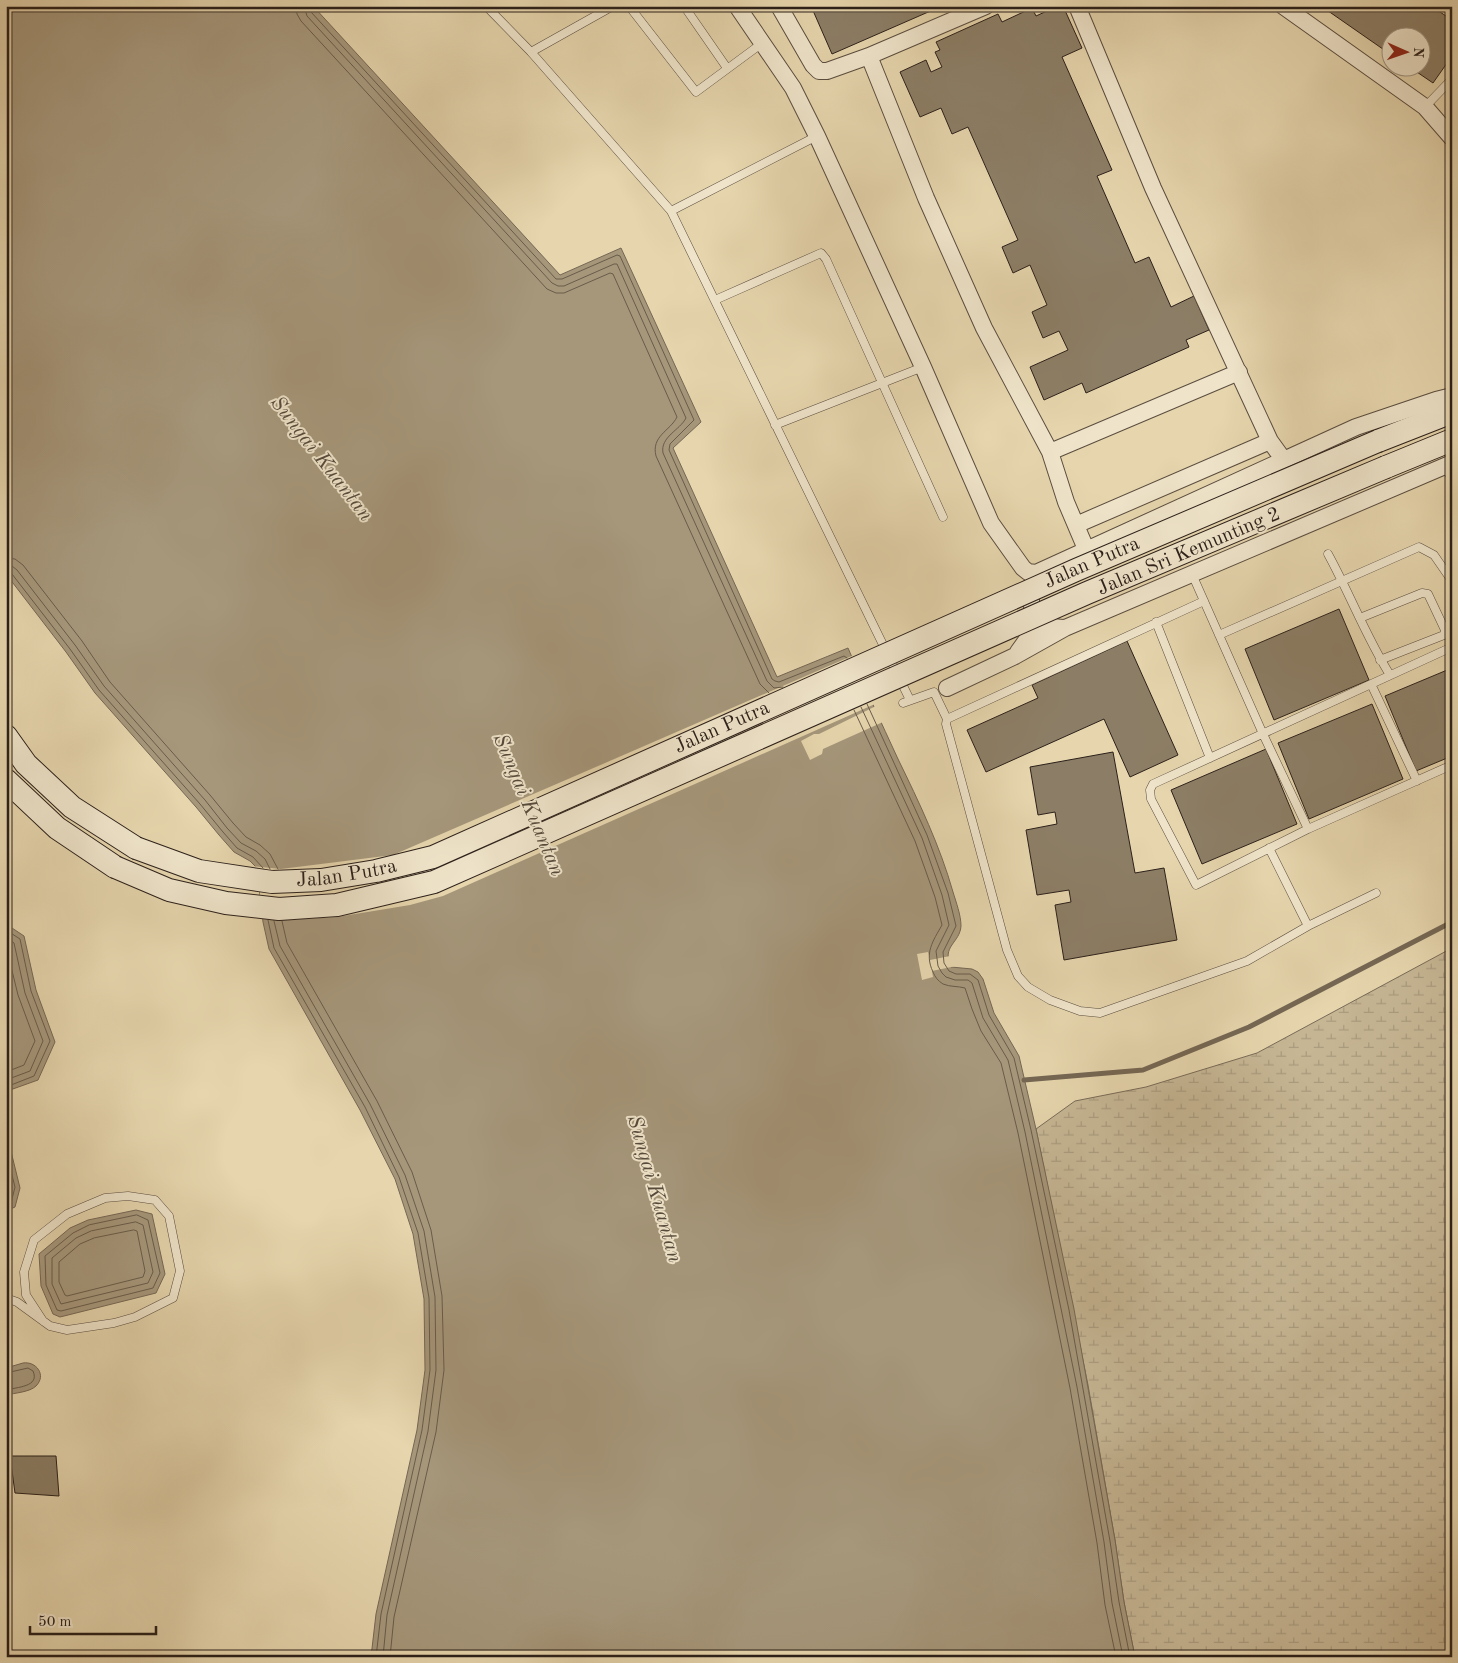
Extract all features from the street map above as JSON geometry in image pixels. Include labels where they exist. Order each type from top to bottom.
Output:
[{"type":"main road","name":"Jalan Putra","points":[[6,736],[26,764],[72,807],[136,848],[199,871],[272,882],[321,880],[376,872],[432,857],[1076,570],[1378,441],[1452,412]]},
{"type":"main road","name":"Jalan Putra","points":[[6,780],[57,828],[115,867],[169,890],[226,904],[280,909],[337,905],[434,882],[1087,593],[1452,440]]},
{"type":"street","points":[[737,6],[793,88],[923,367],[991,523],[1023,568],[1028,572],[1036,573],[1356,427],[1452,396]]},
{"type":"street","points":[[779,6],[813,65],[819,71],[827,71],[869,56],[986,6]]},
{"type":"street","points":[[1077,6],[1152,188],[1270,441],[1283,459]]},
{"type":"street","points":[[1284,6],[1425,107],[1452,138]]},
{"type":"street","points":[[869,56],[926,198],[984,328],[1050,452],[1066,502],[1086,549]]},
{"type":"street","points":[[1050,452],[1239,372]]},
{"type":"street","points":[[1076,525],[1270,441]]},
{"type":"street","name":"Jalan Sri Kemunting 2","points":[[941,690],[1015,656],[1065,628],[1449,469]]},
{"type":"street","points":[[1036,573],[1030,588],[1032,607],[1041,620],[1052,626],[1065,628]]},
{"type":"street","points":[[1015,656],[1041,620]]},
{"type":"lane","points":[[486,6],[531,52],[671,211],[907,702],[941,690],[947,718],[946,724],[1007,950],[1018,976],[1028,987],[1042,996],[1080,1011],[1100,1013],[1247,961],[1308,926],[1376,893]]},
{"type":"lane","points":[[531,52],[613,6]]},
{"type":"lane","points":[[629,6],[696,92],[762,44]]},
{"type":"lane","points":[[684,6],[728,68]]},
{"type":"lane","points":[[1425,107],[1452,79]]},
{"type":"lane","points":[[671,211],[817,136]]},
{"type":"lane","points":[[715,300],[821,253],[826,259],[943,517]]},
{"type":"lane","points":[[775,425],[923,367]]},
{"type":"lane","points":[[1219,635],[1419,547],[1434,555],[1452,581]]},
{"type":"lane","points":[[1328,554],[1380,660],[1390,676]]},
{"type":"lane","points":[[1192,574],[1263,734],[1308,829]]},
{"type":"lane","points":[[1360,618],[1422,593],[1428,594],[1445,630],[1444,635],[1380,660]]},
{"type":"lane","points":[[947,718],[1204,601]]},
{"type":"lane","points":[[1156,622],[1210,758]]},
{"type":"lane","points":[[1452,647],[1153,784],[1150,790],[1151,799],[1196,885],[1308,829],[1452,765]]},
{"type":"lane","points":[[1371,684],[1417,781]]},
{"type":"lane","points":[[1268,848],[1308,926]]},
{"type":"lane","points":[[6,1298],[17,1302],[43,1321],[50,1326],[67,1330],[134,1318],[173,1298],[180,1271],[169,1216],[155,1200],[128,1196],[105,1198],[67,1214],[34,1240],[24,1272],[26,1295],[43,1321]]},
{"type":"green space","points":[[1452,948],[1452,1657],[1135,1657],[1088,1385],[1036,1129],[1075,1101],[1146,1087],[1257,1053]]},
{"type":"water","name":"Sungai Kuantan","points":[[6,6],[313,6],[560,275],[621,248],[701,422],[673,448],[777,677],[848,648],[928,824],[948,875],[961,926],[958,937],[948,954],[951,967],[972,969],[978,972],[983,979],[994,1013],[1019,1056],[1074,1309],[1135,1657],[371,1657],[376,1614],[417,1430],[425,1370],[424,1299],[413,1234],[395,1179],[360,1110],[269,949],[263,922],[257,868],[250,861],[234,852],[95,693],[6,574]]},
{"type":"water","points":[[6,924],[24,936],[36,990],[55,1042],[38,1080],[10,1090],[6,1097]]},
{"type":"water","points":[[6,1131],[20,1188],[15,1207],[6,1211]]},
{"type":"water","points":[[136,1210],[152,1214],[165,1274],[156,1293],[60,1317],[53,1314],[41,1286],[39,1254],[70,1228],[88,1220]]},
{"type":"water","points":[[23,1363],[36,1366],[40,1373],[39,1382],[30,1390],[6,1395],[6,1368]]},
{"type":"pier","points":[[854,655],[875,704],[443,896],[410,905],[337,917],[285,920],[260,919],[260,887],[255,869],[251,866],[281,869],[393,855]]},
{"type":"pier","points":[[876,706],[883,722],[823,749],[822,754],[810,760],[801,741]]},
{"type":"pier","points":[[928,952],[930,960],[950,956],[953,965],[956,966],[932,971],[933,977],[922,980],[917,954]]},
{"type":"building","points":[[811,6],[942,6],[832,54]]},
{"type":"building","points":[[1058,6],[1063,6],[1082,48],[1062,57],[1112,170],[1097,176],[1135,263],[1149,257],[1171,307],[1194,296],[1209,330],[1186,340],[1189,347],[1086,393],[1082,383],[1044,400],[1030,367],[1068,350],[1059,331],[1043,338],[1032,312],[1047,305],[1030,265],[1013,273],[1002,247],[1018,240],[968,127],[952,134],[941,108],[920,117],[900,72],[926,60],[931,72],[942,67],[935,52],[940,50],[936,42],[998,14],[1002,22],[1032,8],[1036,16]]},
{"type":"building","points":[[1321,6],[1431,6],[1452,20],[1452,56],[1433,83],[1426,78],[1430,78],[1430,28],[1380,28],[1380,47]]},
{"type":"building","points":[[1339,609],[1369,680],[1274,720],[1245,649]]},
{"type":"building","points":[[1127,641],[1178,755],[1130,777],[1104,719],[986,772],[967,730],[1038,698],[1032,685]]},
{"type":"building","points":[[1452,668],[1452,756],[1416,771],[1385,696]]},
{"type":"building","points":[[1372,704],[1403,779],[1309,819],[1278,743]]},
{"type":"building","points":[[1266,749],[1297,824],[1202,864],[1171,790]]},
{"type":"building","points":[[1113,752],[1135,873],[1164,868],[1177,940],[1064,960],[1055,905],[1071,902],[1069,890],[1037,895],[1026,830],[1057,824],[1055,812],[1038,815],[1030,767]]},
{"type":"building","points":[[10,1456],[56,1456],[59,1496],[15,1493]]},
{"type":"waterway","points":[[1024,1080],[1143,1070],[1249,1027],[1452,922]]}]
